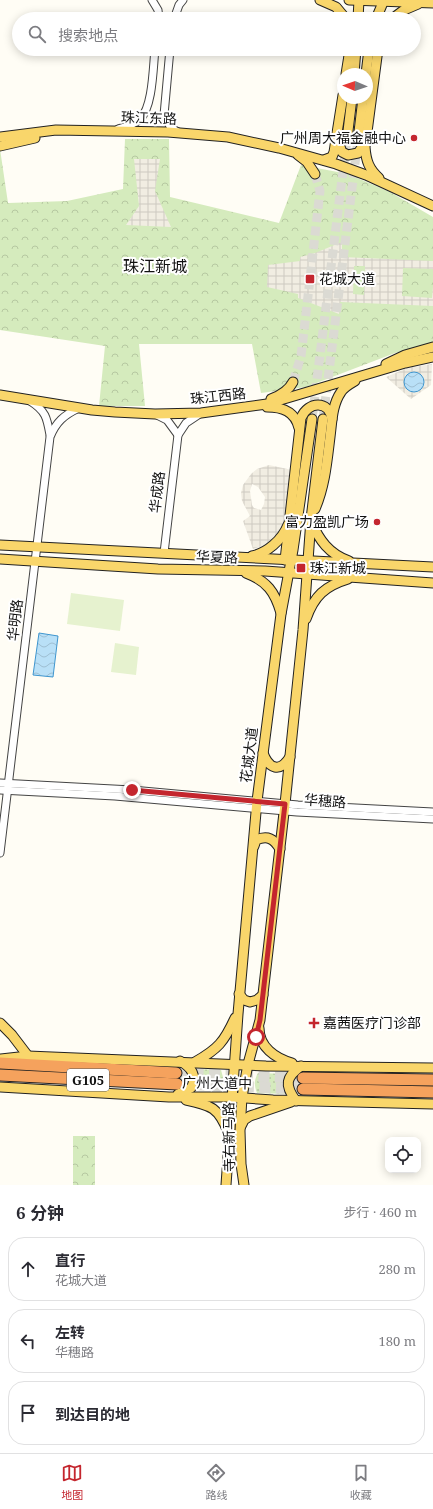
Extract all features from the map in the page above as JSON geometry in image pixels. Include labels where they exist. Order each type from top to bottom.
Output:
[{"type":"highway","name":"广州大道中","points":[[0,1064],[176,1079],[0,1075]]},
{"type":"highway","points":[[433,1080],[303,1083],[433,1092]]},
{"type":"main road","points":[[320,0],[336,7],[340,12]]},
{"type":"main road","points":[[349,0],[428,2]]},
{"type":"main road","points":[[358,12],[359,0]]},
{"type":"main road","points":[[379,12],[384,0]]},
{"type":"main road","points":[[383,12],[384,0]]},
{"type":"main road","points":[[401,12],[428,2]]},
{"type":"main road","points":[[347,68],[349,56]]},
{"type":"main road","points":[[354,68],[355,56]]},
{"type":"main road","points":[[367,68],[368,56]]},
{"type":"main road","points":[[337,138],[342,152],[348,155],[358,153],[362,141],[377,56]]},
{"type":"main road","points":[[324,160],[333,155],[342,104]]},
{"type":"main road","points":[[347,139],[351,104]]},
{"type":"main road","points":[[363,104],[362,141],[368,167],[386,185]]},
{"type":"main road","name":"珠江东路","points":[[0,137],[56,130],[86,130],[178,133],[228,138],[295,152],[324,160],[366,175],[433,206]]},
{"type":"main road","points":[[0,146],[64,132],[86,130]]},
{"type":"main road","points":[[0,132],[29,134]]},
{"type":"main road","points":[[295,152],[307,162],[315,174]]},
{"type":"main road","points":[[328,419],[341,392],[346,386],[364,375],[405,355],[433,348]]},
{"type":"main road","name":"珠江西路","points":[[0,394],[79,408],[116,412],[155,414],[201,413],[255,406],[284,399],[364,375],[433,357]]},
{"type":"main road","points":[[255,406],[278,396],[292,385],[293,382]]},
{"type":"main road","points":[[0,389],[28,400]]},
{"type":"main road","points":[[288,560],[290,520],[303,413],[312,405],[318,405],[327,408],[330,411],[322,489],[311,519],[303,630],[260,1020],[260,1036],[267,1049],[279,1059],[300,1066]]},
{"type":"main road","points":[[255,406],[284,409],[296,421],[300,430]]},
{"type":"main road","points":[[286,573],[312,419]]},
{"type":"main road","points":[[303,630],[313,603],[321,592],[327,587],[340,581],[355,577],[351,572],[351,569],[356,563],[340,557],[325,546],[319,538],[311,519]]},
{"type":"main road","points":[[281,614],[277,600],[266,584],[253,576],[241,572],[245,564],[243,557],[260,554],[270,547],[283,534],[290,520]]},
{"type":"main road","name":"华夏路","points":[[0,545],[433,567]]},
{"type":"main road","name":"华夏路","points":[[0,559],[158,569],[307,574],[433,583]]},
{"type":"main road","name":"花城大道","points":[[231,1096],[257,804],[286,573]]},
{"type":"main road","points":[[263,753],[267,762],[272,766],[280,767],[286,764],[290,757]]},
{"type":"main road","points":[[253,847],[256,840],[263,837],[270,838],[280,849]]},
{"type":"main road","points":[[239,994],[244,1000],[250,1002],[257,1000],[263,995]]},
{"type":"main road","points":[[195,1062],[213,1051],[222,1042],[238,1014]]},
{"type":"main road","points":[[218,1096],[229,1090],[241,1076],[248,1064],[260,1020]]},
{"type":"main road","points":[[0,1023],[12,1035],[28,1056]]},
{"type":"main road","name":"广州大道中","points":[[0,1059],[28,1056],[180,1061],[266,1066],[433,1068]]},
{"type":"main road","points":[[169,1097],[188,1091],[194,1084],[193,1072],[180,1061]]},
{"type":"main road","name":"寺右新马路","points":[[244,1185],[241,1164],[241,1126],[242,1097],[248,1064]]},
{"type":"main road","points":[[231,1096],[256,1070],[266,1066]]},
{"type":"main road","points":[[241,1126],[244,1120],[250,1116],[296,1101],[289,1090],[288,1080],[292,1072],[300,1066]]},
{"type":"main road","name":"广州大道中","points":[[0,1087],[169,1097],[231,1096],[296,1101],[433,1104]]},
{"type":"main road","name":"寺右新马路","points":[[226,1185],[231,1096]]},
{"type":"main road","points":[[169,1097],[200,1103],[213,1108],[222,1118],[229,1137]]},
{"type":"street","points":[[152,0],[158,12]]},
{"type":"street","points":[[176,12],[183,0]]},
{"type":"street","points":[[111,131],[135,123],[142,118],[149,101],[154,56]]},
{"type":"street","points":[[169,56],[164,115],[171,128],[178,133]]},
{"type":"street","points":[[28,400],[44,412],[50,437]]},
{"type":"street","points":[[50,437],[53,429],[60,419],[79,408]]},
{"type":"street","points":[[155,414],[167,420],[178,435],[186,423],[201,413]]},
{"type":"street","name":"华成路","points":[[164,554],[178,435]]},
{"type":"street","name":"华明路","points":[[0,853],[5,788],[38,546],[50,437]]},
{"type":"street","name":"华穗路","points":[[0,783],[5,788],[132,790],[284,807],[433,819]]},
{"type":"street","name":"华穗路","points":[[284,807],[433,812]]},
{"type":"green space","points":[[125,139],[169,139],[170,197],[279,223],[301,165],[348,174],[390,192],[433,217],[433,343],[395,353],[306,387],[261,393],[252,344],[139,344],[145,406],[99,406],[105,346],[0,330],[0,149],[8,203],[67,201],[123,189]]},
{"type":"green space","points":[[71,593],[124,600],[120,631],[67,624]]},
{"type":"green space","points":[[115,643],[139,647],[136,675],[111,672]]},
{"type":"green space","points":[[196,1069],[221,1070],[223,1077],[221,1089],[196,1089],[199,1074]]},
{"type":"green space","points":[[258,1073],[287,1074],[287,1094],[257,1093],[255,1083]]},
{"type":"green space","points":[[73,1136],[95,1136],[95,1185],[73,1185]]},
{"type":"shaded area","points":[[134,159],[160,159],[155,191],[171,227],[126,225],[139,206]]},
{"type":"shaded area","points":[[342,242],[342,257],[433,261],[433,269],[403,268],[402,296],[432,298],[433,287],[433,306],[340,302],[339,314],[298,298],[298,294],[267,287],[268,265],[300,261],[300,257],[315,253]],"holes":[[[354,266],[365,266],[364,295],[353,294]]]},
{"type":"shaded area","points":[[432,364],[431,385],[411,399],[386,377],[407,368]]},
{"type":"shaded area","points":[[269,465],[292,470],[286,517],[282,528],[276,537],[262,546],[253,549],[243,521],[250,516],[242,501],[241,493],[243,485],[251,474],[257,469]],"holes":[[[252,484],[258,487],[265,497],[261,510],[254,508],[252,505],[250,491]]]},
{"type":"water","points":[[410,372],[418,372],[424,378],[424,386],[418,392],[410,392],[404,386],[404,378]]},
{"type":"water","points":[[39,633],[58,636],[53,677],[33,675]]},
{"type":"tunnel","points":[[312,419],[347,139]]},
{"type":"tunnel","points":[[323,419],[358,140]]},
{"type":"tunnel","points":[[293,382],[301,356],[320,191],[315,174]]},
{"type":"tunnel","points":[[176,1073],[303,1078]]},
{"type":"tunnel","points":[[177,1084],[303,1089]]},
{"type":"place","name":"广州周大福金融中心","points":[[414,138]]},
{"type":"place","name":"花城大道","points":[[310,279]]},
{"type":"place","name":"富力盈凯广场","points":[[377,522]]},
{"type":"place","name":"珠江新城","points":[[301,568]]},
{"type":"place","name":"嘉茜医疗门诊部","points":[[314,1023]]},
{"type":"district","name":"珠江新城","points":[[155,266]]},
{"type":"route","points":[[132,790],[285,804],[260,1020],[256,1037]]}]
